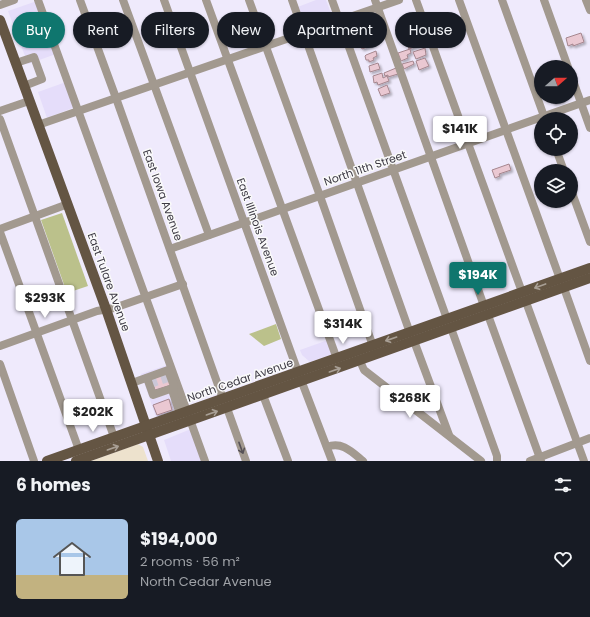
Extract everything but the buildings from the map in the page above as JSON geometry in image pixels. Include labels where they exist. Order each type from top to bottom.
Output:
[{"type":"main road","name":"East Tulare Avenue","points":[[0,20],[106,309],[158,461]]},
{"type":"main road","name":"North Cedar Avenue","points":[[225,403],[264,395],[337,359],[375,350],[449,324],[562,283],[590,268]]},
{"type":"main road","name":"North Cedar Avenue","points":[[562,283],[590,278]]},
{"type":"main road","name":"North Cedar Avenue","points":[[148,431],[186,415],[254,393],[277,380],[300,377],[360,361],[375,350]]},
{"type":"main road","points":[[47,461],[114,437],[148,431]]},
{"type":"main road","points":[[76,461],[148,431]]},
{"type":"street","points":[[0,5],[14,0]]},
{"type":"street","points":[[38,0],[146,297],[186,415],[205,461]]},
{"type":"street","name":"East Iowa Avenue","points":[[80,0],[246,461]]},
{"type":"street","points":[[123,0],[209,235]]},
{"type":"street","name":"East Illinois Avenue","points":[[164,0],[300,377],[332,461]]},
{"type":"street","points":[[206,0],[337,359]]},
{"type":"street","points":[[249,0],[253,12]]},
{"type":"street","points":[[292,0],[296,12]]},
{"type":"street","points":[[332,0],[336,12]]},
{"type":"street","points":[[359,12],[376,4],[399,0]]},
{"type":"street","points":[[416,0],[584,461]]},
{"type":"street","points":[[460,0],[590,360]]},
{"type":"street","points":[[502,0],[543,112]]},
{"type":"street","points":[[544,0],[565,60]]},
{"type":"street","points":[[586,0],[590,10]]},
{"type":"street","points":[[376,4],[540,459]]},
{"type":"street","points":[[38,126],[261,48]]},
{"type":"street","points":[[267,48],[375,350]]},
{"type":"street","points":[[309,48],[412,337],[449,436]]},
{"type":"street","points":[[349,48],[498,456],[497,461]]},
{"type":"street","points":[[16,63],[34,57],[42,79],[24,86]]},
{"type":"street","points":[[578,95],[590,128]]},
{"type":"street","points":[[0,111],[29,100]]},
{"type":"street","name":"North 11th Street","points":[[560,112],[590,100]]},
{"type":"street","points":[[0,119],[114,437]]},
{"type":"street","name":"North 11th Street","points":[[170,248],[358,183],[506,129],[534,121]]},
{"type":"street","points":[[0,229],[68,204]]},
{"type":"street","points":[[578,208],[590,242]]},
{"type":"street","points":[[0,232],[79,450]]},
{"type":"street","points":[[0,346],[97,310],[114,308],[183,284]]},
{"type":"street","points":[[360,361],[364,370],[481,461]]},
{"type":"street","points":[[0,364],[34,461]]},
{"type":"street","points":[[132,383],[156,376],[168,370],[174,386],[153,396],[156,376]]},
{"type":"street","points":[[164,390],[173,393],[186,415]]},
{"type":"street","points":[[264,395],[288,461]]},
{"type":"street","points":[[530,461],[540,459],[590,438]]},
{"type":"street","points":[[327,447],[335,444],[341,445],[363,461]]},
{"type":"shaded area","points":[[316,0],[326,0],[330,12],[296,12],[295,8]]},
{"type":"shaded area","points":[[37,1],[41,12],[12,12],[12,22],[8,11]]},
{"type":"shaded area","points":[[22,48],[54,48],[56,54],[28,64]]},
{"type":"shaded area","points":[[66,82],[75,107],[47,118],[38,92]]},
{"type":"shaded area","points":[[328,340],[332,354],[310,362],[302,355],[300,350]]},
{"type":"shaded area","points":[[170,364],[185,406],[156,417],[141,374]]},
{"type":"shaded area","points":[[191,429],[203,461],[171,461],[164,440]]},
{"type":"shaded area","points":[[138,444],[143,447],[148,461],[91,461]]},
{"type":"green space","points":[[62,213],[88,286],[67,293],[41,220]]},
{"type":"green space","points":[[276,324],[281,339],[264,346],[249,334]]},
{"type":"tunnel","points":[[164,375],[168,386]]},
{"type":"tunnel","points":[[152,379],[156,390]]}]
